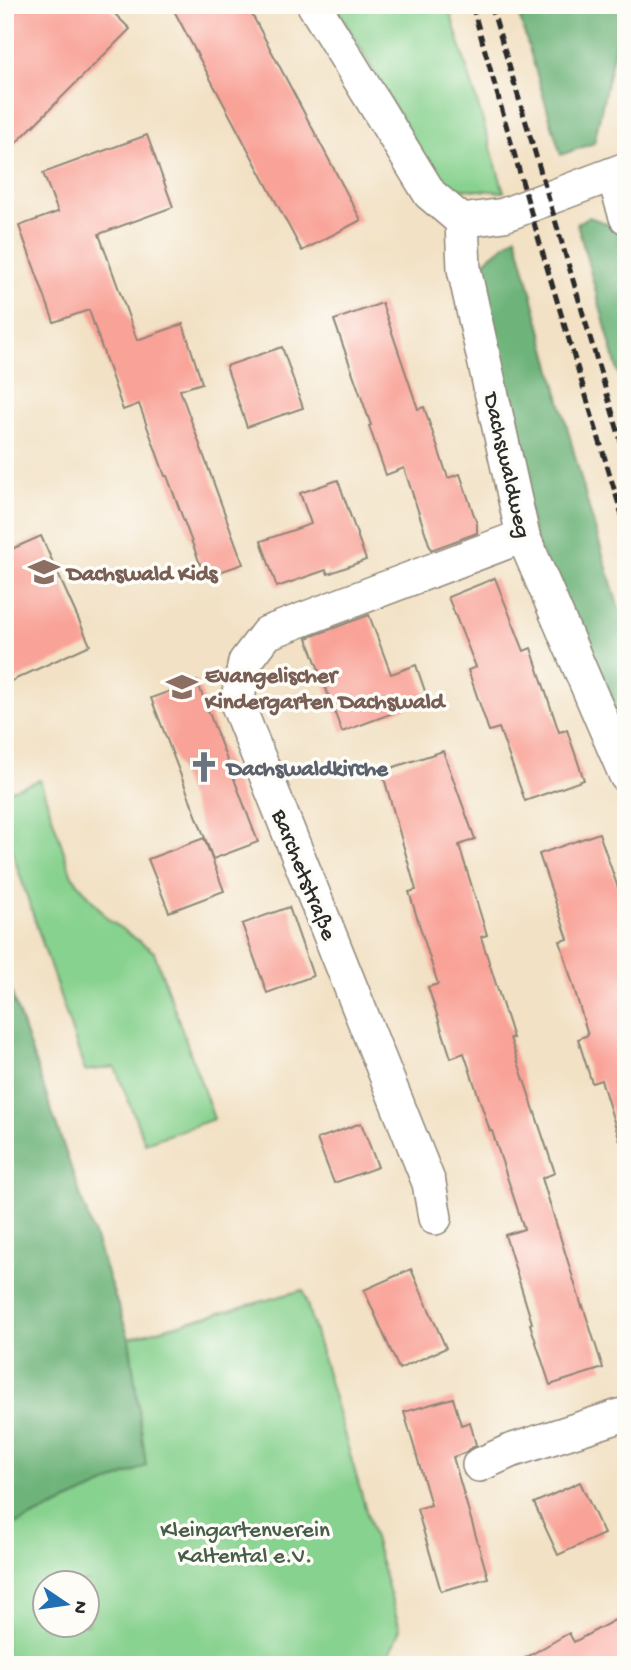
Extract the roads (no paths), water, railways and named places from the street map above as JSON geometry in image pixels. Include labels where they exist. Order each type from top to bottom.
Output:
[{"type":"street","points":[[314,5],[430,194],[462,221],[504,215],[619,172],[626,217]]},
{"type":"street","name":"Dachswaldweg","points":[[462,221],[464,269],[523,536],[626,776]]},
{"type":"street","name":"Barchetstraße","points":[[435,1218],[429,1183],[237,703],[245,662],[267,633],[523,536]]},
{"type":"street","points":[[479,1465],[510,1451],[626,1414]]},
{"type":"railway","points":[[472,5],[542,251],[626,528]]},
{"type":"railway","points":[[491,5],[626,458]]},
{"type":"place","name":"Dachswald Kids","points":[[44,572]]},
{"type":"place","name":"Evangelischer Kindergarten Dachswald","points":[[182,687]]},
{"type":"place","name":"Dachswaldkirche","points":[[204,767]]},
{"type":"park label","name":"Kleingartenverein Kaltental e.V.","points":[[245,1541]]}]
